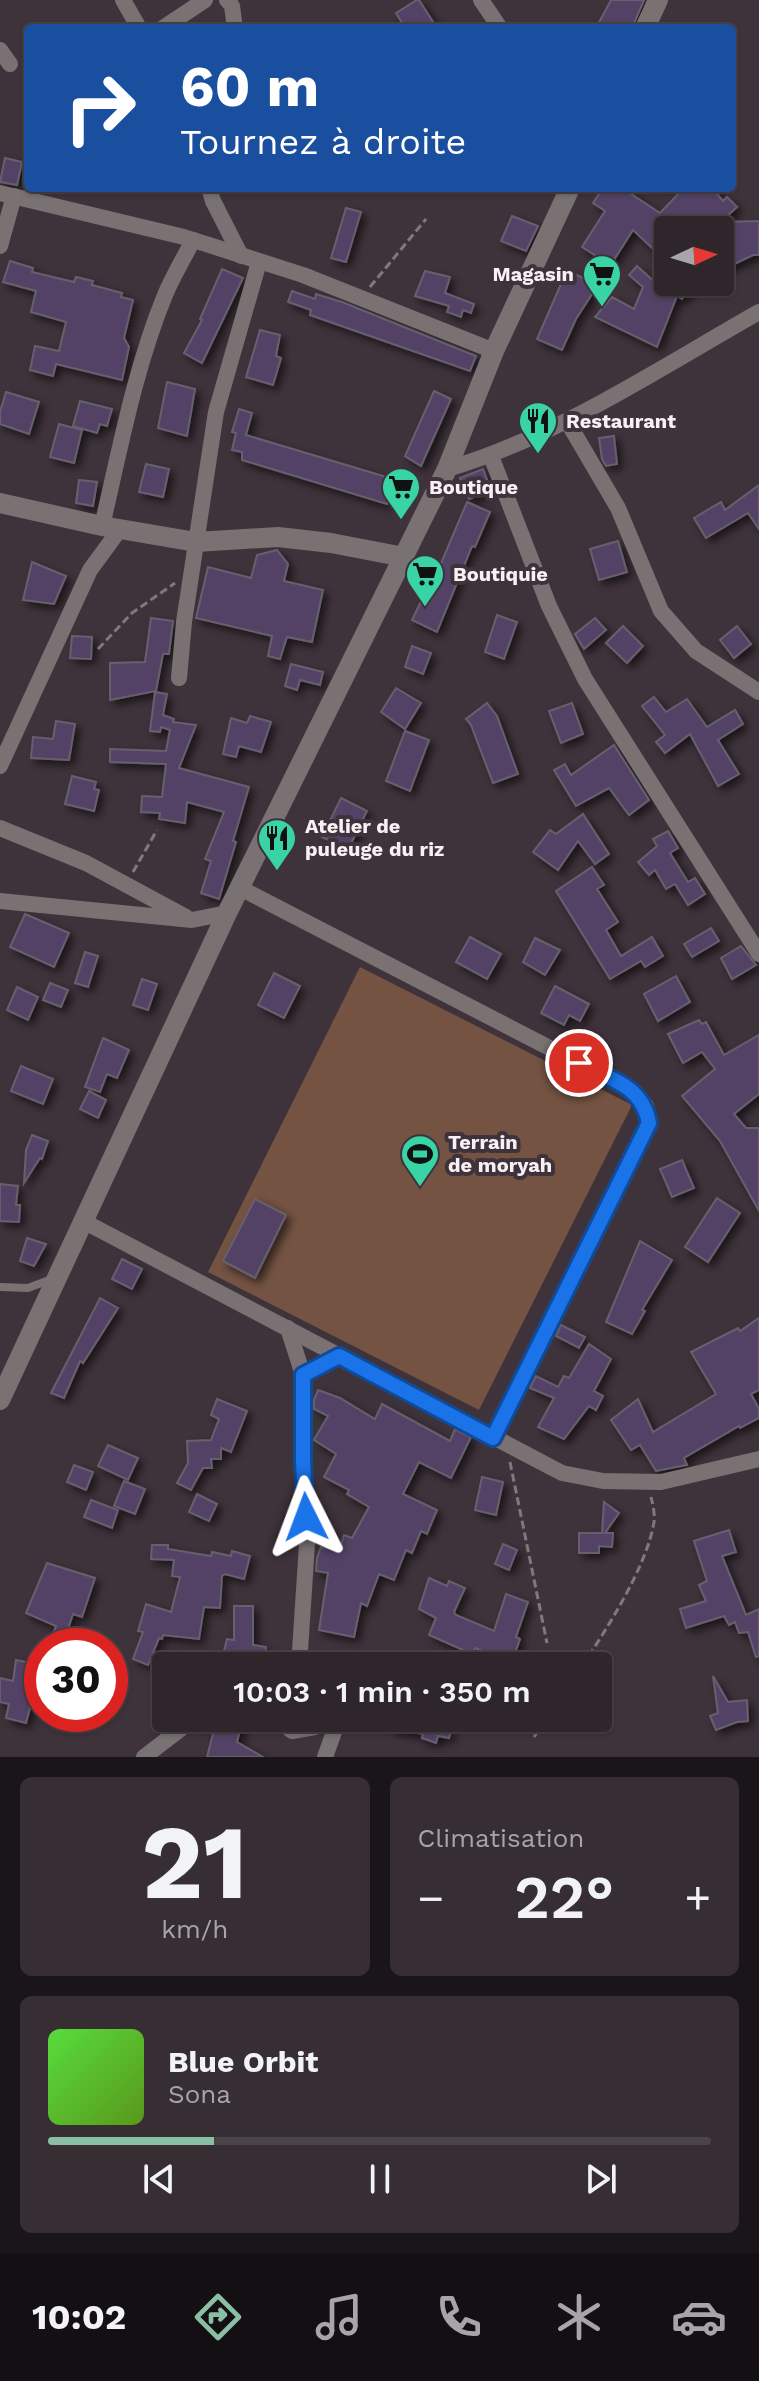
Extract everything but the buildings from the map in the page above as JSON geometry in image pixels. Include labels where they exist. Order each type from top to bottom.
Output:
[{"type":"street","points":[[123,0],[137,24]]},
{"type":"street","points":[[227,0],[232,6],[234,24]]},
{"type":"street","points":[[481,0],[497,24]]},
{"type":"street","points":[[647,24],[658,0]]},
{"type":"street","points":[[168,24],[196,2]]},
{"type":"street","points":[[210,192],[241,256]]},
{"type":"street","points":[[0,1400],[227,913],[447,469],[494,351],[568,192]]},
{"type":"street","points":[[0,246],[7,194],[193,240],[361,297],[494,351]]},
{"type":"street","points":[[0,766],[111,528],[121,441],[153,327],[166,292],[193,240]]},
{"type":"street","points":[[179,678],[190,580],[216,412],[259,262]]},
{"type":"street","points":[[447,469],[491,456],[567,421],[759,312]]},
{"type":"street","points":[[567,421],[618,508],[661,611],[696,651],[759,692]]},
{"type":"street","points":[[491,456],[549,606],[585,679],[759,954]]},
{"type":"street","points":[[0,503],[111,528],[196,542],[278,537],[404,557]]},
{"type":"street","points":[[0,828],[86,863],[192,920]]},
{"type":"street","points":[[240,888],[635,1092],[646,1106],[649,1123],[493,1438]]},
{"type":"street","points":[[0,901],[192,920],[227,913]]},
{"type":"street","points":[[83,1221],[562,1473],[603,1481],[661,1482],[758,1462]]},
{"type":"street","points":[[288,1328],[303,1375],[307,1544],[300,1652]]},
{"type":"street","points":[[303,1375],[339,1356]]},
{"type":"street","points":[[144,1757],[177,1732]]},
{"type":"street","points":[[325,1757],[333,1732]]},
{"type":"lane","points":[[0,1287],[28,1288],[57,1278]]},
{"type":"path","points":[[361,297],[426,219]]},
{"type":"path","points":[[98,649],[132,613],[179,580],[190,580]]},
{"type":"path","points":[[126,884],[157,830]]},
{"type":"path","points":[[509,1446],[549,1652]]},
{"type":"path","points":[[591,1652],[612,1621],[648,1544],[654,1519],[649,1482]]},
{"type":"path","points":[[534,1737],[537,1732]]},
{"type":"shaded area","name":"Terrain de moryah","points":[[360,967],[632,1105],[479,1410],[208,1272]]},
{"type":"place","name":"Magasin","points":[[602,308]]},
{"type":"place","name":"Restaurant","points":[[538,455]]},
{"type":"place","name":"Boutique","points":[[401,521]]},
{"type":"place","name":"Boutiquie","points":[[425,608]]},
{"type":"place","name":"Atelier de puleuge du riz","points":[[277,872]]},
{"type":"place","name":"Terrain de moryah","points":[[420,1188]]},
{"type":"route","points":[[306,1517],[303,1375],[339,1356],[493,1438],[649,1123],[646,1106],[635,1092],[579,1063]]}]
